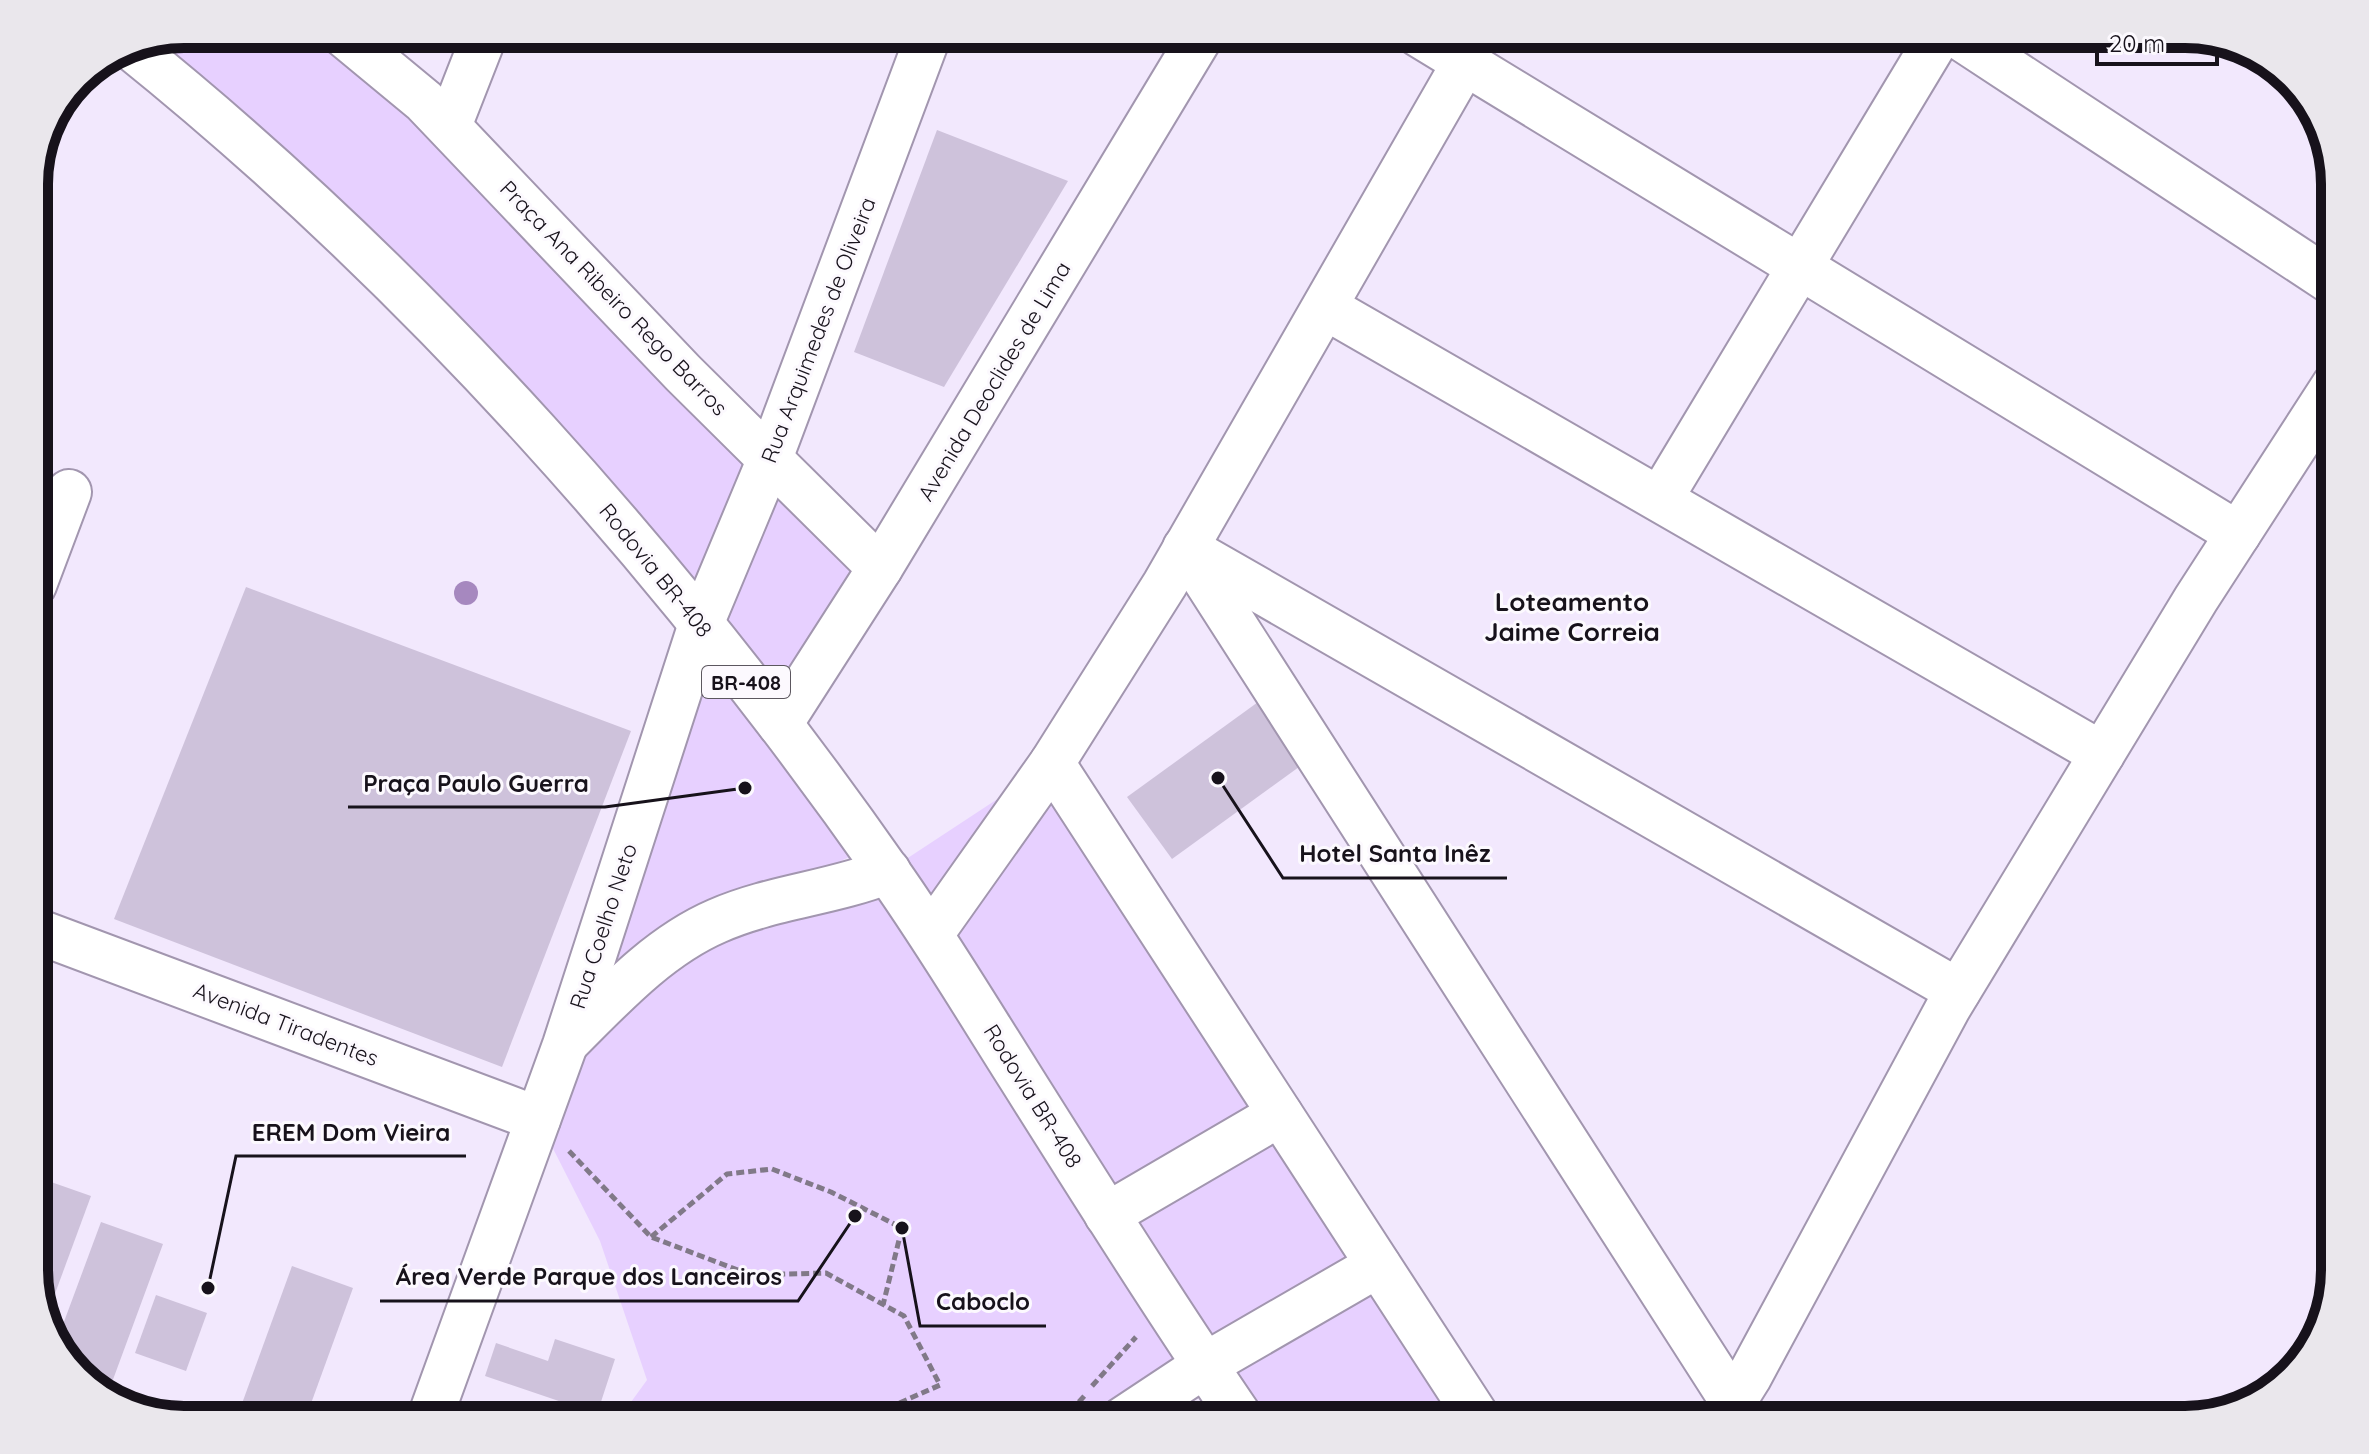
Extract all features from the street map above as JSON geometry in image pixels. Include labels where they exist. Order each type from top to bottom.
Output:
[{"type":"street","name":"Praça Ana Ribeiro Rego Barros","points":[[360,48],[424,101],[769,461],[880,568]]},
{"type":"street","points":[[449,126],[480,48]]},
{"type":"street","name":"Rua Arquimedes de Oliveira","points":[[701,624],[769,461],[924,48]]},
{"type":"street","name":"Avenida Deoclides de Lima","points":[[780,724],[880,568],[1194,48]]},
{"type":"street","points":[[1442,48],[2238,534]]},
{"type":"street","points":[[1660,499],[1931,48]]},
{"type":"street","points":[[1976,48],[2321,275]]},
{"type":"street","name":"Rodovia BR-408","points":[[141,55],[199,102],[381,269],[591,491],[701,624],[780,724],[931,934],[1107,1215],[1233,1406]]},
{"type":"street","points":[[931,934],[1052,763],[1185,548],[1465,62]]},
{"type":"street","points":[[1325,307],[2102,754]]},
{"type":"street","points":[[1730,1406],[1958,991],[2238,534],[2321,406]]},
{"type":"street","points":[[48,548],[69,492]]},
{"type":"street","points":[[1185,548],[1958,991]]},
{"type":"street","points":[[1185,548],[1724,1406]]},
{"type":"street","name":"Rua Coelho Neto","points":[[434,1406],[565,1045],[701,624]]},
{"type":"street","points":[[1052,763],[1470,1406]]},
{"type":"street","name":"Rua Coelho Neto","points":[[565,1045],[627,982],[681,941],[717,921],[857,883],[888,871]]},
{"type":"street","name":"Avenida Tiradentes","points":[[48,935],[538,1119]]},
{"type":"street","points":[[1107,1215],[1280,1114]]},
{"type":"street","points":[[1143,1406],[1205,1365],[1378,1265]]},
{"type":"path","points":[[538,1119],[651,1237],[751,1275],[826,1273],[904,1316],[940,1385],[893,1406]]},
{"type":"path","points":[[651,1237],[727,1174],[772,1169],[831,1192],[902,1228],[883,1305]]},
{"type":"path","points":[[1075,1406],[1141,1332]]},
{"type":"shaded area","points":[[184,48],[357,48],[880,568],[780,724],[591,491],[139,56]]},
{"type":"shaded area","points":[[717,655],[866,849],[828,867],[592,1004]]},
{"type":"shaded area","points":[[1052,763],[1470,1406],[1232,1406],[1204,1365],[1143,1406],[628,1406],[647,1380],[600,1241],[538,1119],[627,982],[888,871]]},
{"type":"building","points":[[937,130],[1068,181],[944,387],[854,352]]},
{"type":"building","points":[[246,587],[631,731],[502,1067],[114,919]]},
{"type":"building","points":[[1265,697],[1310,759],[1172,859],[1127,797]]},
{"type":"building","points":[[48,1181],[91,1196],[52,1301],[48,1279]]},
{"type":"building","points":[[101,1222],[163,1244],[111,1385],[76,1353],[61,1329]]},
{"type":"building","points":[[292,1266],[353,1288],[310,1406],[241,1406]]},
{"type":"building","points":[[156,1295],[207,1313],[186,1371],[135,1353]]},
{"type":"building","points":[[555,1339],[615,1359],[600,1406],[573,1406],[485,1376],[496,1343],[548,1361]]},
{"type":"building","points":[[112,1385],[167,1405],[132,1396]]},
{"type":"place","name":"Hotel Santa Inêz","points":[[1218,778]]},
{"type":"place","name":"Praça Paulo Guerra","points":[[745,788]]},
{"type":"place","name":"Área Verde Parque dos Lanceiros","points":[[855,1216]]},
{"type":"place","name":"Caboclo","points":[[902,1228]]},
{"type":"place","name":"EREM Dom Vieira","points":[[208,1288]]},
{"type":"district","name":"Loteamento Jaime Correia","points":[[1572,616]]}]
